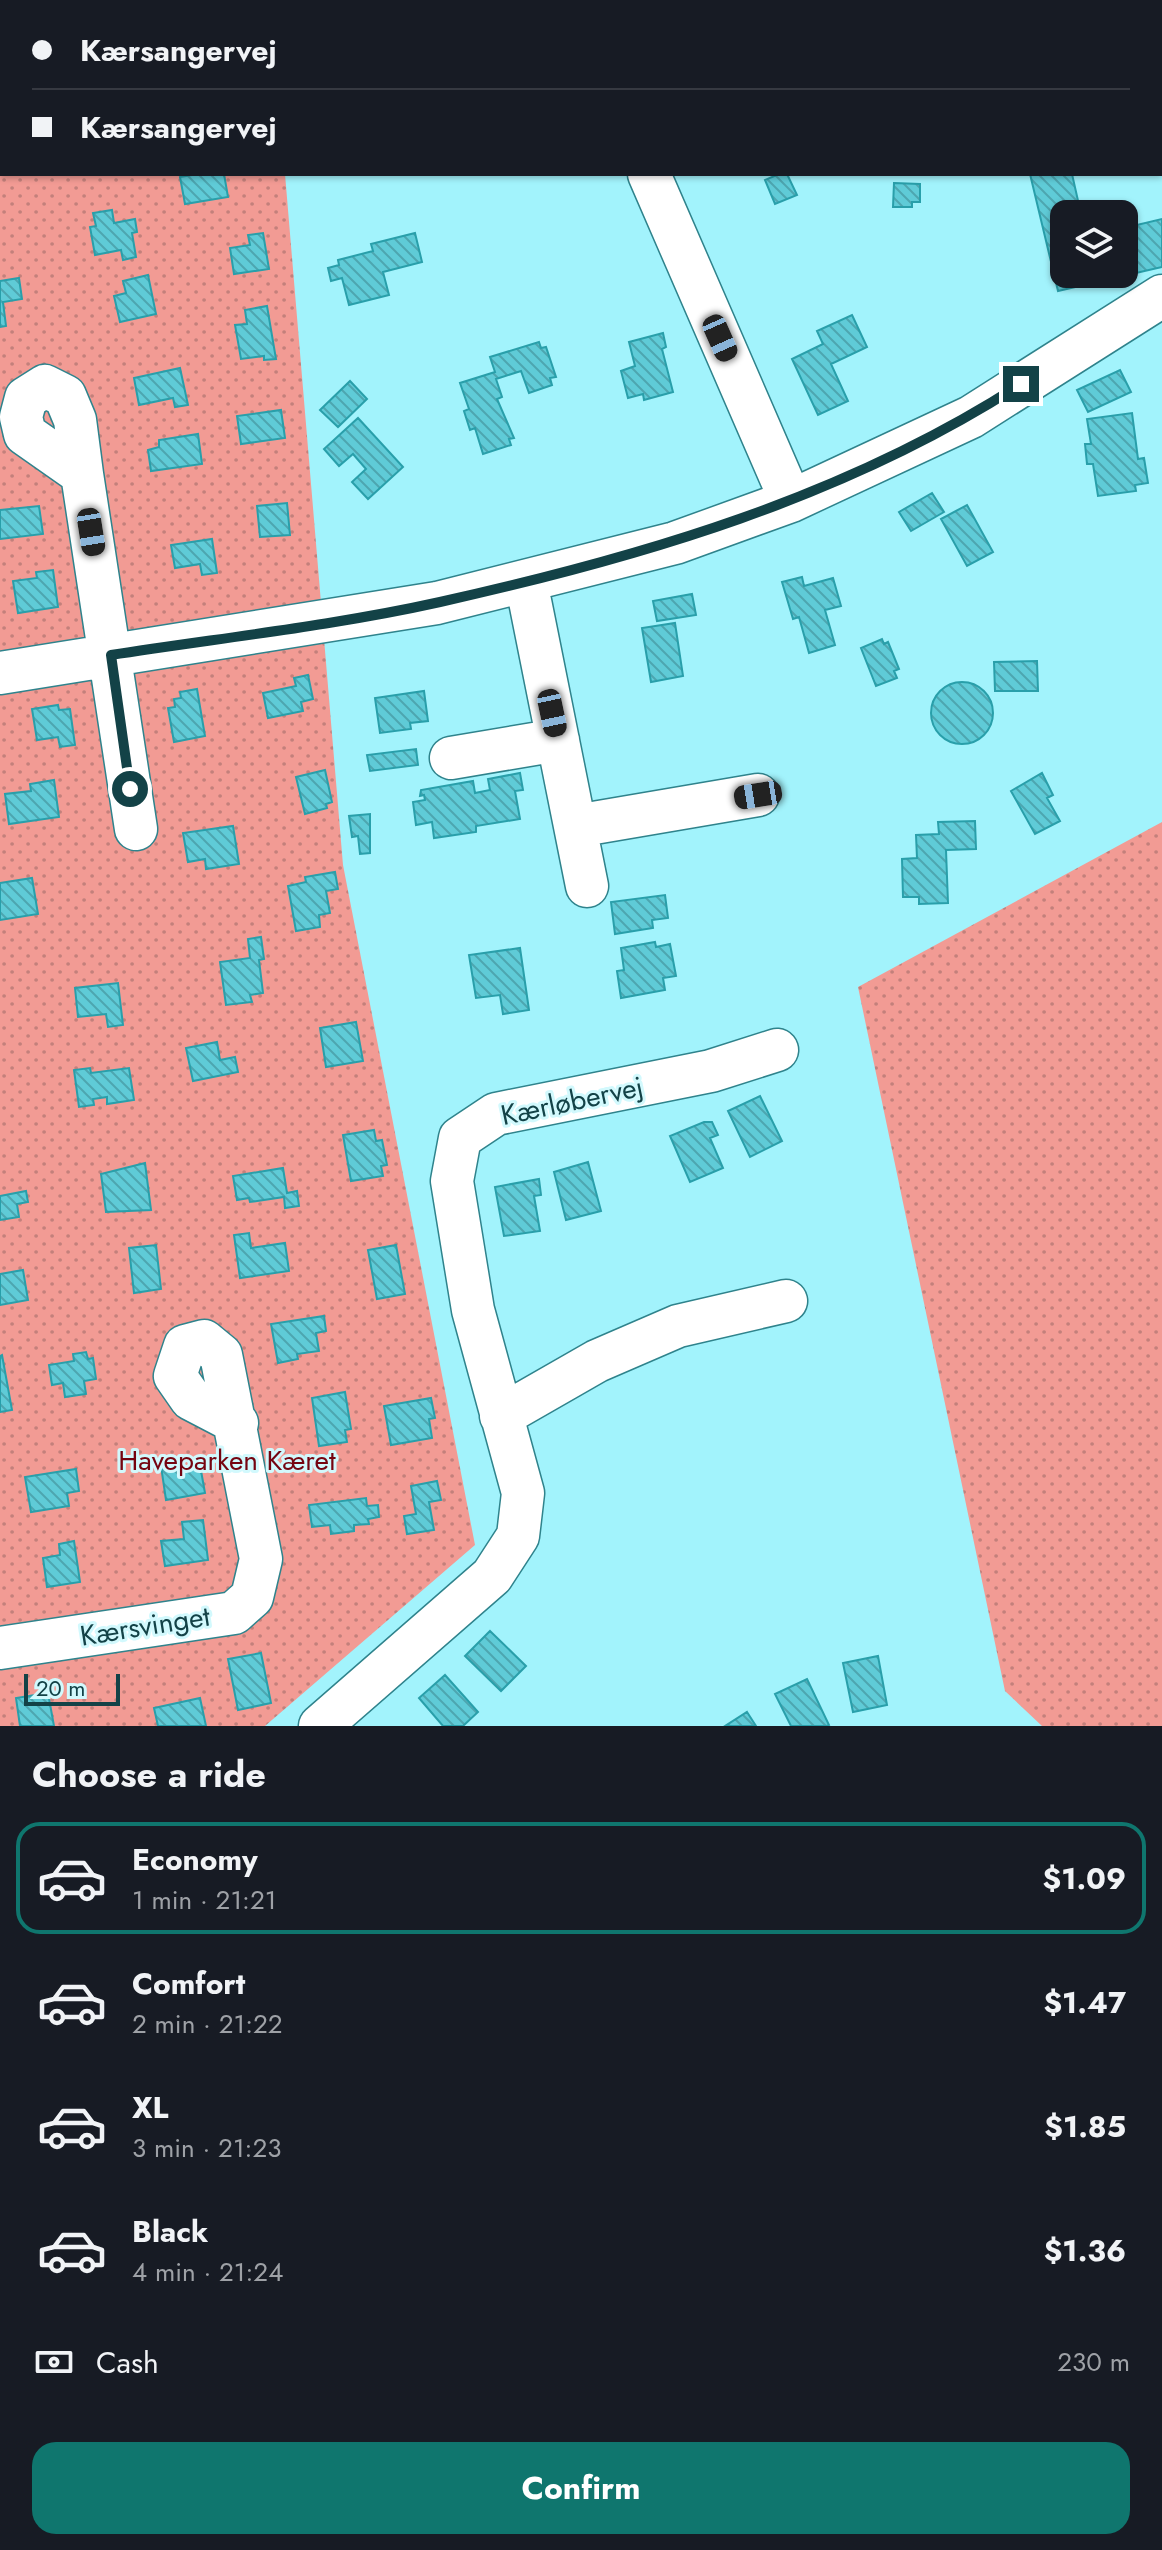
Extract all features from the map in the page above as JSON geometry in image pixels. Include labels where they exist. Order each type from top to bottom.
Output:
[{"type":"street","points":[[650,176],[791,501]]},
{"type":"street","points":[[0,673],[437,603],[675,543],[791,501],[971,417],[1162,296]]},
{"type":"street","points":[[82,474],[136,829]]},
{"type":"street","points":[[526,581],[587,886]]},
{"type":"street","points":[[451,758],[558,740]]},
{"type":"street","points":[[576,826],[758,795]]},
{"type":"street","name":"Kærløbervej","points":[[320,1726],[492,1576],[518,1536],[523,1493],[473,1310],[452,1181],[460,1138],[496,1114],[711,1071],[777,1050]]},
{"type":"street","points":[[501,1416],[597,1361],[678,1326],[786,1301]]},
{"type":"street","name":"Kærsvinget","points":[[0,1648],[234,1613],[252,1597],[261,1559],[237,1423]]},
{"type":"green space","name":"Haveparken Kæret","points":[[0,176],[285,176],[343,865],[475,1545],[265,1726],[0,1726]]},
{"type":"green space","points":[[1162,822],[1162,1726],[1042,1726],[1005,1691],[858,987]]},
{"type":"building","points":[[224,176],[228,197],[185,204],[180,177]]},
{"type":"building","points":[[788,176],[797,195],[775,204],[765,180]]},
{"type":"building","points":[[1030,176],[1072,176],[1078,200],[1050,200],[1050,258]]},
{"type":"building","points":[[894,183],[920,184],[920,202],[912,202],[912,207],[893,207]]},
{"type":"building","points":[[112,210],[114,223],[135,219],[137,232],[132,233],[136,257],[123,260],[121,250],[95,255],[90,227],[96,226],[93,213]]},
{"type":"building","points":[[1162,219],[1162,267],[1138,273],[1138,225]]},
{"type":"building","points":[[263,233],[269,269],[234,274],[230,248],[250,245],[248,235]]},
{"type":"building","points":[[415,233],[422,262],[383,272],[389,295],[349,305],[342,278],[331,281],[328,268],[339,265],[338,260],[373,251],[371,244]]},
{"type":"building","points":[[148,275],[156,314],[120,322],[114,296],[126,293],[123,281]]},
{"type":"building","points":[[19,278],[22,299],[3,302],[6,326],[0,327],[0,281]]},
{"type":"building","points":[[267,306],[276,359],[264,360],[264,356],[241,359],[235,325],[247,324],[245,310]]},
{"type":"building","points":[[852,315],[867,347],[831,364],[848,401],[818,415],[792,359],[823,344],[817,331]]},
{"type":"building","points":[[663,333],[666,347],[662,349],[673,392],[644,400],[643,394],[628,398],[621,371],[635,366],[629,342]]},
{"type":"building","points":[[539,342],[541,348],[546,347],[556,377],[550,378],[552,385],[529,393],[521,371],[496,379],[502,397],[497,399],[514,438],[509,439],[511,445],[483,454],[475,428],[470,430],[464,411],[469,409],[460,383],[495,372],[490,357]]},
{"type":"building","points":[[180,368],[188,405],[175,407],[173,398],[139,405],[134,378]]},
{"type":"building","points":[[1120,370],[1131,392],[1088,412],[1077,390]]},
{"type":"building","points":[[350,381],[367,399],[338,427],[320,410]]},
{"type":"building","points":[[281,410],[285,438],[241,444],[237,416]]},
{"type":"building","points":[[1132,413],[1138,459],[1144,458],[1148,483],[1135,485],[1136,491],[1098,496],[1093,464],[1087,464],[1085,444],[1091,444],[1087,419]]},
{"type":"building","points":[[358,418],[403,467],[368,499],[352,482],[366,469],[353,454],[339,466],[324,449]]},
{"type":"building","points":[[198,434],[202,464],[151,471],[148,450],[159,447],[159,440]]},
{"type":"building","points":[[932,493],[944,512],[911,531],[899,512]]},
{"type":"building","points":[[287,503],[290,535],[260,537],[257,506]]},
{"type":"building","points":[[967,505],[993,552],[967,566],[941,519]]},
{"type":"building","points":[[39,506],[43,534],[0,539],[0,510]]},
{"type":"building","points":[[212,539],[217,573],[202,575],[200,564],[175,568],[171,545]]},
{"type":"building","points":[[53,570],[58,607],[18,613],[13,581],[37,578],[36,572]]},
{"type":"building","points":[[802,577],[804,586],[833,578],[841,606],[825,610],[835,645],[809,653],[799,617],[793,619],[782,582]]},
{"type":"building","points":[[692,594],[696,615],[657,621],[653,601]]},
{"type":"building","points":[[675,623],[683,676],[651,682],[642,628]]},
{"type":"building","points":[[882,639],[884,644],[888,642],[899,669],[894,671],[897,678],[876,686],[861,648]]},
{"type":"building","points":[[1037,661],[1038,691],[995,691],[994,662]]},
{"type":"building","points":[[308,675],[313,699],[301,702],[303,711],[268,718],[263,693],[296,686],[294,678]]},
{"type":"building","points":[[956,682],[968,682],[984,691],[991,701],[991,725],[984,735],[968,744],[956,744],[936,730],[931,719],[931,707],[945,687]]},
{"type":"building","points":[[197,689],[205,736],[174,742],[168,708],[175,707],[174,699],[181,698],[180,692]]},
{"type":"building","points":[[424,691],[428,721],[410,723],[411,729],[380,733],[375,698]]},
{"type":"building","points":[[58,705],[59,710],[70,709],[75,745],[60,747],[58,737],[37,740],[32,709]]},
{"type":"building","points":[[416,749],[418,765],[370,771],[367,755]]},
{"type":"building","points":[[325,770],[332,802],[326,804],[327,808],[305,814],[296,777]]},
{"type":"building","points":[[520,773],[523,790],[515,791],[520,819],[476,826],[476,832],[434,838],[432,822],[416,825],[413,802],[425,800],[424,795],[420,796],[421,790],[473,781],[475,793],[490,790],[488,779]]},
{"type":"building","points":[[1042,773],[1053,795],[1047,798],[1060,821],[1035,834],[1011,791]]},
{"type":"building","points":[[54,780],[59,817],[9,824],[5,794],[31,791],[30,784]]},
{"type":"building","points":[[370,814],[370,853],[360,854],[358,836],[352,837],[349,816]]},
{"type":"building","points":[[975,821],[976,849],[946,850],[948,903],[919,904],[919,897],[903,897],[902,859],[917,858],[916,835],[939,834],[938,822]]},
{"type":"building","points":[[233,826],[239,864],[206,869],[205,859],[188,862],[183,833]]},
{"type":"building","points":[[335,872],[338,889],[326,891],[330,913],[319,915],[320,927],[296,931],[288,886],[306,882],[305,877]]},
{"type":"building","points":[[32,878],[38,914],[0,920],[0,883]]},
{"type":"building","points":[[665,895],[668,918],[652,920],[653,928],[615,934],[611,902]]},
{"type":"building","points":[[261,937],[264,959],[259,960],[263,993],[250,995],[252,1002],[226,1005],[220,962],[250,958],[248,939]]},
{"type":"building","points":[[655,942],[656,947],[670,944],[676,976],[663,978],[665,990],[621,998],[617,971],[624,970],[621,948]]},
{"type":"building","points":[[520,948],[529,1010],[503,1014],[500,995],[476,998],[469,955]]},
{"type":"building","points":[[118,983],[123,1025],[108,1027],[106,1014],[78,1017],[75,988]]},
{"type":"building","points":[[356,1022],[363,1061],[326,1067],[320,1028]]},
{"type":"building","points":[[217,1042],[220,1060],[235,1057],[238,1072],[193,1081],[186,1048]]},
{"type":"building","points":[[90,1068],[91,1073],[129,1068],[134,1100],[107,1104],[107,1097],[93,1099],[94,1105],[79,1107],[74,1070]]},
{"type":"building","points":[[760,1096],[782,1141],[750,1157],[728,1111]]},
{"type":"building","points":[[704,1122],[712,1122],[718,1135],[710,1138],[723,1168],[690,1182],[670,1136]]},
{"type":"building","points":[[374,1130],[376,1141],[382,1140],[387,1165],[381,1166],[383,1176],[351,1181],[343,1135]]},
{"type":"building","points":[[588,1162],[601,1211],[566,1220],[554,1172]]},
{"type":"building","points":[[145,1163],[151,1210],[106,1212],[101,1174]]},
{"type":"building","points":[[283,1168],[287,1193],[297,1191],[299,1206],[285,1208],[284,1197],[250,1202],[249,1198],[237,1200],[233,1176]]},
{"type":"building","points":[[539,1179],[541,1195],[534,1196],[540,1231],[504,1236],[495,1187]]},
{"type":"building","points":[[26,1191],[28,1202],[17,1204],[19,1217],[0,1220],[0,1196]]},
{"type":"building","points":[[249,1233],[251,1248],[285,1243],[289,1271],[240,1278],[234,1235]]},
{"type":"building","points":[[156,1245],[161,1289],[134,1293],[129,1248]]},
{"type":"building","points":[[396,1245],[405,1294],[377,1299],[368,1250]]},
{"type":"building","points":[[23,1270],[28,1300],[0,1305],[0,1274]]},
{"type":"building","points":[[324,1316],[326,1331],[316,1333],[319,1351],[297,1354],[298,1359],[278,1363],[271,1324]]},
{"type":"building","points":[[86,1352],[88,1359],[93,1358],[96,1379],[84,1381],[86,1394],[65,1397],[63,1383],[52,1385],[49,1365],[74,1361],[73,1354]]},
{"type":"building","points":[[0,1356],[12,1410],[0,1412]]},
{"type":"building","points":[[345,1392],[351,1429],[345,1430],[347,1442],[319,1446],[312,1398]]},
{"type":"building","points":[[431,1398],[435,1418],[429,1419],[432,1438],[391,1445],[384,1406]]},
{"type":"building","points":[[182,1462],[182,1468],[200,1465],[205,1493],[166,1500],[161,1466]]},
{"type":"building","points":[[76,1469],[79,1491],[67,1493],[69,1506],[31,1512],[25,1477]]},
{"type":"building","points":[[437,1481],[441,1500],[429,1502],[434,1530],[407,1534],[404,1516],[416,1514],[411,1486]]},
{"type":"building","points":[[366,1498],[367,1506],[378,1505],[379,1517],[368,1519],[369,1524],[354,1525],[354,1531],[331,1534],[330,1525],[312,1527],[309,1505]]},
{"type":"building","points":[[203,1520],[208,1560],[165,1566],[161,1541],[184,1539],[182,1522]]},
{"type":"building","points":[[74,1541],[80,1582],[47,1587],[43,1558],[60,1555],[59,1544]]},
{"type":"building","points":[[490,1631],[526,1666],[501,1691],[465,1656]]},
{"type":"building","points":[[261,1653],[271,1703],[238,1710],[228,1659]]},
{"type":"building","points":[[878,1656],[887,1705],[853,1712],[843,1663]]},
{"type":"building","points":[[445,1675],[478,1712],[463,1726],[443,1726],[419,1698]]},
{"type":"building","points":[[807,1679],[827,1726],[791,1726],[775,1694]]},
{"type":"building","points":[[48,1693],[54,1726],[20,1726],[16,1698]]},
{"type":"building","points":[[200,1698],[206,1726],[158,1726],[154,1708]]},
{"type":"building","points":[[747,1712],[756,1726],[725,1726]]},
{"type":"route","points":[[130,789],[111,655],[437,603],[675,543],[791,501],[851,475],[971,417],[1021,384]]}]
